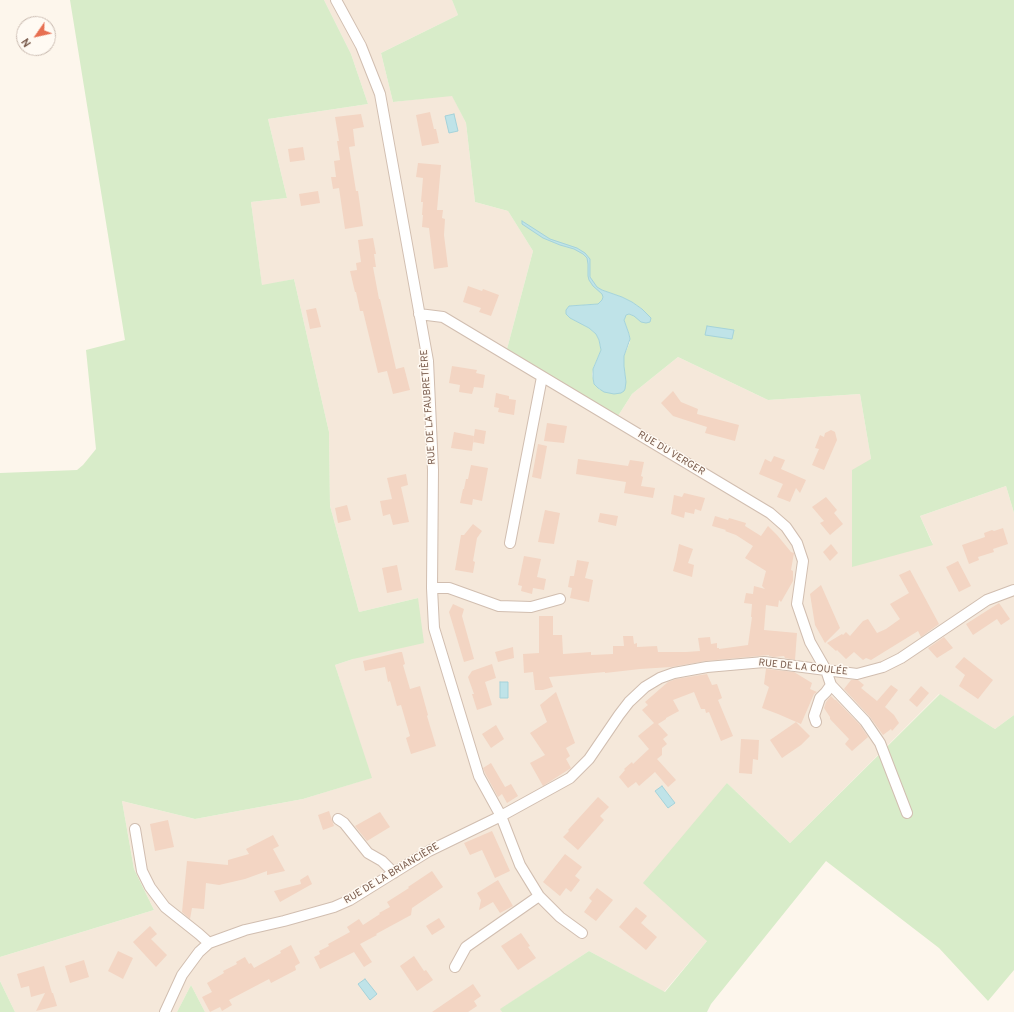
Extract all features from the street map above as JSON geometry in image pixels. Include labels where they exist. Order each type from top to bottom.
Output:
[{"type":"street","name":"RUE DE LA FAUBRETIÈRE","points":[[336,0],[361,46],[380,94],[428,361],[434,470],[432,588],[434,628],[479,776],[501,816],[520,865],[539,896],[560,917],[582,933]]},
{"type":"street","name":"RUE DU VERGER","points":[[419,314],[443,317],[770,513],[786,528],[797,543],[803,561],[797,604],[810,642],[826,670],[831,685]]},
{"type":"street","points":[[510,543],[542,377]]},
{"type":"street","points":[[432,588],[449,588],[499,606],[531,607],[560,599]]},
{"type":"street","name":"RUE DE LA COULÉE","points":[[589,759],[628,702],[645,687],[660,678],[674,673],[707,667],[764,662],[857,674],[883,667],[901,658],[987,600],[1014,590]]},
{"type":"street","points":[[816,722],[814,716],[820,698],[831,685],[865,721],[880,743],[907,813]]},
{"type":"street","name":"RUE DE LA BRIANCIÈRE","points":[[165,1012],[182,975],[199,952],[209,943],[245,930],[284,922],[334,907],[350,900],[429,850],[501,816],[570,778],[589,759]]},
{"type":"street","points":[[338,819],[344,823],[368,854],[382,862],[394,873]]},
{"type":"street","points":[[135,829],[142,871],[150,887],[165,907],[209,943]]},
{"type":"street","points":[[455,967],[466,947],[539,896]]},
{"type":"shaded area","points":[[324,0],[452,0],[458,15],[381,53],[393,102],[452,95],[466,123],[475,202],[508,211],[533,251],[507,349],[618,416],[632,394],[678,357],[768,400],[860,394],[871,459],[933,544],[920,516],[1006,486],[1014,513],[1014,715],[995,729],[939,694],[790,843],[727,783],[707,941],[664,992],[589,951],[501,1009],[502,1012],[205,1012],[191,985],[177,1012],[15,1012],[0,981],[0,957],[154,910],[134,869],[122,801],[195,819],[303,799],[371,778],[335,665],[353,659],[418,598],[359,612],[330,506],[329,432],[294,279],[262,286],[251,202],[287,198],[268,119],[368,104],[351,54]]},
{"type":"green space","points":[[70,0],[324,0],[351,54],[368,104],[268,119],[287,198],[251,202],[262,285],[294,279],[329,432],[330,506],[359,612],[418,598],[424,643],[353,659],[335,665],[372,778],[303,799],[195,819],[122,801],[134,869],[154,910],[0,957],[0,473],[77,470],[83,465],[96,449],[86,350],[125,340]]},
{"type":"green space","points":[[452,0],[1014,0],[1014,513],[1006,486],[920,516],[933,545],[852,567],[852,470],[871,459],[860,394],[768,400],[678,357],[632,394],[618,416],[507,349],[533,251],[508,211],[475,202],[466,123],[452,96],[393,102],[381,53],[458,15]],"holes":[[[602,290],[622,297],[642,309],[634,316],[629,314],[626,315],[624,320],[630,336],[630,342],[624,356],[626,382],[600,390],[594,384],[592,374],[601,350],[599,340],[596,334],[589,328],[566,314],[569,306],[601,303],[603,297]]]},
{"type":"green space","points":[[940,694],[995,729],[1014,715],[1014,970],[988,1001],[939,948],[826,861],[711,1004],[707,1012],[502,1012],[500,1009],[589,951],[665,992],[707,941],[643,883],[727,783],[790,843]]},
{"type":"green space","points":[[0,981],[15,1012],[0,1012]]},
{"type":"green space","points":[[191,985],[205,1012],[177,1012]]},
{"type":"water","points":[[454,114],[458,131],[449,133],[445,116]]},
{"type":"water","points":[[522,221],[550,239],[577,248],[585,253],[590,259],[590,277],[597,287],[632,302],[651,318],[650,322],[646,323],[641,322],[629,314],[626,315],[624,320],[630,339],[624,356],[626,382],[625,389],[621,393],[614,394],[604,392],[594,384],[593,369],[601,350],[599,340],[596,334],[589,328],[570,318],[566,314],[566,310],[569,306],[598,304],[602,300],[602,294],[589,280],[587,258],[574,249],[543,238],[522,224]]},
{"type":"water","points":[[707,326],[734,330],[732,339],[705,335]]},
{"type":"water","points":[[500,682],[508,682],[508,698],[500,698]]},
{"type":"water","points":[[662,786],[675,803],[668,808],[655,791]]},
{"type":"water","points":[[365,979],[377,994],[370,1000],[358,984]]},
{"type":"building","points":[[430,112],[439,143],[422,146],[416,115]]},
{"type":"building","points":[[361,114],[364,127],[353,129],[355,146],[349,147],[363,226],[345,229],[339,188],[333,189],[331,177],[336,177],[334,161],[340,160],[337,141],[339,141],[335,117]]},
{"type":"building","points":[[303,147],[305,160],[290,162],[288,149]]},
{"type":"building","points":[[418,163],[441,165],[437,210],[443,210],[442,218],[445,219],[444,235],[448,267],[434,269],[429,228],[422,227],[423,202],[421,202],[423,178],[416,177]]},
{"type":"building","points":[[318,191],[320,203],[301,206],[299,194]]},
{"type":"building","points":[[373,238],[376,254],[374,254],[376,267],[373,267],[396,369],[404,367],[410,390],[393,394],[387,371],[378,373],[363,311],[360,311],[350,271],[357,270],[356,263],[361,262],[358,240]]},
{"type":"building","points":[[468,286],[482,291],[483,289],[499,295],[491,316],[479,312],[481,308],[463,302]]},
{"type":"building","points":[[316,308],[321,327],[310,329],[306,310]]},
{"type":"building","points":[[452,366],[477,370],[476,373],[485,375],[483,388],[474,387],[472,394],[459,392],[460,385],[449,383]]},
{"type":"building","points":[[673,391],[681,402],[698,409],[697,414],[739,425],[735,441],[705,433],[707,427],[673,416],[661,403]]},
{"type":"building","points":[[496,393],[509,396],[509,399],[516,400],[514,415],[498,412],[499,408],[494,407]]},
{"type":"building","points":[[547,423],[567,426],[564,443],[544,441]]},
{"type":"building","points":[[475,429],[486,431],[484,444],[473,442]]},
{"type":"building","points":[[831,430],[835,432],[837,440],[824,470],[812,465],[819,449],[815,448],[820,435],[824,437],[825,433]]},
{"type":"building","points":[[454,432],[474,436],[472,451],[451,448]]},
{"type":"building","points":[[538,444],[547,446],[541,479],[532,477]]},
{"type":"building","points":[[774,456],[785,460],[781,469],[806,480],[800,493],[796,488],[790,502],[777,497],[783,484],[759,474],[765,459],[771,462]]},
{"type":"building","points":[[578,459],[628,466],[630,460],[644,462],[641,476],[643,477],[641,486],[655,488],[653,498],[624,493],[626,482],[576,474]]},
{"type":"building","points":[[471,465],[488,468],[482,501],[473,499],[472,505],[460,503]]},
{"type":"building","points":[[406,474],[408,485],[401,487],[409,522],[393,525],[390,514],[383,516],[380,501],[392,499],[387,478]]},
{"type":"building","points":[[684,493],[705,498],[701,511],[695,509],[694,514],[685,512],[684,518],[671,514],[674,495],[682,497]]},
{"type":"building","points":[[826,497],[837,510],[834,513],[843,524],[830,535],[820,523],[824,521],[812,507]]},
{"type":"building","points":[[347,505],[351,520],[338,523],[335,508]]},
{"type":"building","points":[[545,510],[560,513],[554,544],[538,542]]},
{"type":"building","points":[[600,513],[618,516],[616,526],[598,522]]},
{"type":"building","points":[[715,516],[746,523],[745,526],[761,536],[768,526],[791,552],[794,553],[791,570],[793,571],[793,581],[781,602],[779,600],[778,607],[766,605],[764,630],[797,633],[795,660],[785,658],[784,656],[774,657],[769,655],[706,661],[671,667],[549,677],[553,687],[543,690],[535,690],[533,672],[524,673],[523,654],[539,653],[539,616],[553,616],[553,635],[562,635],[563,654],[591,652],[591,655],[613,654],[613,646],[624,646],[623,636],[633,636],[634,644],[637,643],[637,647],[657,646],[658,652],[700,651],[698,638],[710,637],[711,644],[717,643],[717,648],[719,649],[748,645],[752,617],[752,604],[744,603],[746,593],[753,594],[754,586],[765,589],[762,586],[766,571],[745,558],[753,546],[736,535],[725,531],[726,530],[712,526]]},
{"type":"building","points":[[473,524],[482,531],[477,538],[473,561],[475,562],[473,573],[455,570],[461,535],[464,535]]},
{"type":"building","points":[[1003,528],[1008,544],[993,549],[994,552],[978,557],[979,560],[969,564],[962,545],[985,537],[984,533]]},
{"type":"building","points":[[679,544],[693,549],[688,563],[694,565],[692,577],[673,571]]},
{"type":"building","points":[[831,544],[838,553],[830,561],[823,552]]},
{"type":"building","points":[[524,556],[541,559],[537,577],[546,579],[544,590],[533,588],[532,594],[521,591],[522,586],[518,585]]},
{"type":"building","points":[[577,560],[589,562],[585,578],[593,580],[589,602],[570,598],[572,588],[568,587],[570,576],[574,576]]},
{"type":"building","points":[[958,561],[971,586],[959,592],[946,567]]},
{"type":"building","points":[[397,565],[402,590],[387,593],[382,568]]},
{"type":"building","points":[[910,570],[939,624],[921,637],[918,631],[871,660],[866,658],[863,660],[854,652],[846,659],[827,643],[846,632],[850,636],[863,621],[868,619],[877,633],[886,629],[900,619],[890,604],[909,593],[899,575]]},
{"type":"building","points":[[821,585],[840,628],[825,643],[815,625],[810,594]]},
{"type":"building","points":[[999,603],[1010,619],[1001,625],[997,619],[973,635],[966,624]]},
{"type":"building","points":[[453,604],[464,609],[462,616],[474,659],[464,662],[449,612]]},
{"type":"building","points":[[944,637],[953,648],[937,658],[928,648]]},
{"type":"building","points":[[513,647],[514,658],[498,662],[495,652]]},
{"type":"building","points":[[402,652],[405,664],[403,665],[410,689],[420,686],[436,746],[411,754],[406,738],[410,736],[401,705],[397,706],[390,681],[388,682],[385,667],[365,671],[363,661]]},
{"type":"building","points":[[964,657],[993,680],[978,699],[959,686],[965,675],[955,667]]},
{"type":"building","points":[[492,664],[496,678],[485,682],[492,705],[477,710],[472,694],[474,694],[468,677],[472,671]]},
{"type":"building","points":[[766,669],[794,672],[812,683],[810,689],[817,692],[814,694],[801,724],[762,708],[769,687],[764,684]]},
{"type":"building","points":[[707,674],[712,685],[717,684],[722,698],[718,700],[733,736],[721,741],[709,712],[706,713],[705,709],[701,709],[694,692],[673,700],[679,711],[658,724],[668,735],[663,739],[667,744],[662,748],[662,755],[657,759],[676,780],[668,787],[655,772],[639,786],[636,782],[628,788],[619,777],[625,770],[624,769],[632,762],[633,764],[649,749],[638,736],[654,723],[642,710],[648,705],[645,702],[668,682],[676,679]]},
{"type":"building","points":[[851,680],[858,680],[864,685],[861,688],[877,701],[891,685],[898,690],[885,707],[894,715],[899,723],[892,731],[891,729],[883,735],[870,717],[844,689]]},
{"type":"building","points":[[921,686],[929,693],[917,707],[909,700]]},
{"type":"building","points":[[556,692],[575,743],[566,748],[570,756],[566,759],[571,768],[543,786],[530,763],[545,755],[530,733],[547,722],[540,705]]},
{"type":"building","points":[[831,696],[860,725],[868,737],[852,751],[845,744],[849,739],[830,719],[824,708],[826,702]]},
{"type":"building","points":[[796,722],[810,736],[801,745],[782,758],[770,740]]},
{"type":"building","points":[[496,725],[504,739],[491,748],[482,734]]},
{"type":"building","points":[[741,739],[759,740],[758,760],[753,759],[752,774],[739,773]]},
{"type":"building","points":[[491,763],[505,787],[511,784],[518,796],[507,803],[502,794],[498,797],[483,768]]},
{"type":"building","points":[[598,797],[609,807],[600,816],[604,820],[578,850],[563,837]]},
{"type":"building","points":[[329,811],[334,826],[323,830],[318,815]]},
{"type":"building","points":[[380,812],[390,827],[367,841],[355,826]]},
{"type":"building","points":[[168,820],[174,847],[155,851],[150,824]]},
{"type":"building","points":[[492,831],[510,871],[495,878],[482,850],[470,855],[464,843]]},
{"type":"building","points":[[273,835],[279,846],[273,849],[285,871],[267,875],[267,871],[245,879],[219,885],[206,883],[204,909],[192,908],[190,919],[182,912],[187,861],[228,865],[228,860],[249,854],[246,849]]},
{"type":"building","points":[[565,854],[582,867],[575,876],[580,880],[571,892],[566,888],[560,896],[543,882]]},
{"type":"building","points":[[432,871],[443,887],[412,908],[411,915],[360,944],[372,962],[364,967],[354,952],[320,969],[314,957],[320,954],[319,951],[329,946],[328,944],[350,932],[347,927],[359,919],[363,925],[390,907],[387,902]]},
{"type":"building","points":[[308,875],[312,884],[280,902],[274,891],[301,884],[300,880]]},
{"type":"building","points":[[498,880],[513,906],[500,913],[493,902],[479,910],[481,900],[477,893]]},
{"type":"building","points":[[597,888],[613,900],[596,921],[584,912],[592,901],[589,898]]},
{"type":"building","points":[[636,907],[647,916],[641,923],[657,937],[646,950],[619,927]]},
{"type":"building","points":[[439,918],[445,927],[432,935],[426,926]]},
{"type":"building","points":[[150,926],[157,934],[151,939],[167,955],[156,967],[133,942]]},
{"type":"building","points":[[521,933],[530,946],[528,947],[536,958],[518,970],[501,946]]},
{"type":"building","points":[[291,945],[300,963],[295,966],[296,970],[271,983],[269,979],[229,1000],[232,1005],[222,1011],[220,1007],[210,1012],[202,997],[212,992],[207,983],[224,973],[223,971],[237,964],[236,962],[245,957],[249,964],[251,963],[254,968],[281,953],[280,951]]},
{"type":"building","points":[[118,951],[133,958],[123,979],[108,971]]},
{"type":"building","points":[[414,956],[424,971],[426,970],[433,980],[417,991],[400,966]]},
{"type":"building","points":[[84,960],[89,977],[70,983],[65,966]]},
{"type":"building","points":[[44,966],[57,1006],[36,1011],[45,993],[31,997],[29,986],[21,988],[17,974]]},
{"type":"building","points":[[473,984],[481,996],[474,1001],[477,1006],[468,1012],[432,1012]]}]
